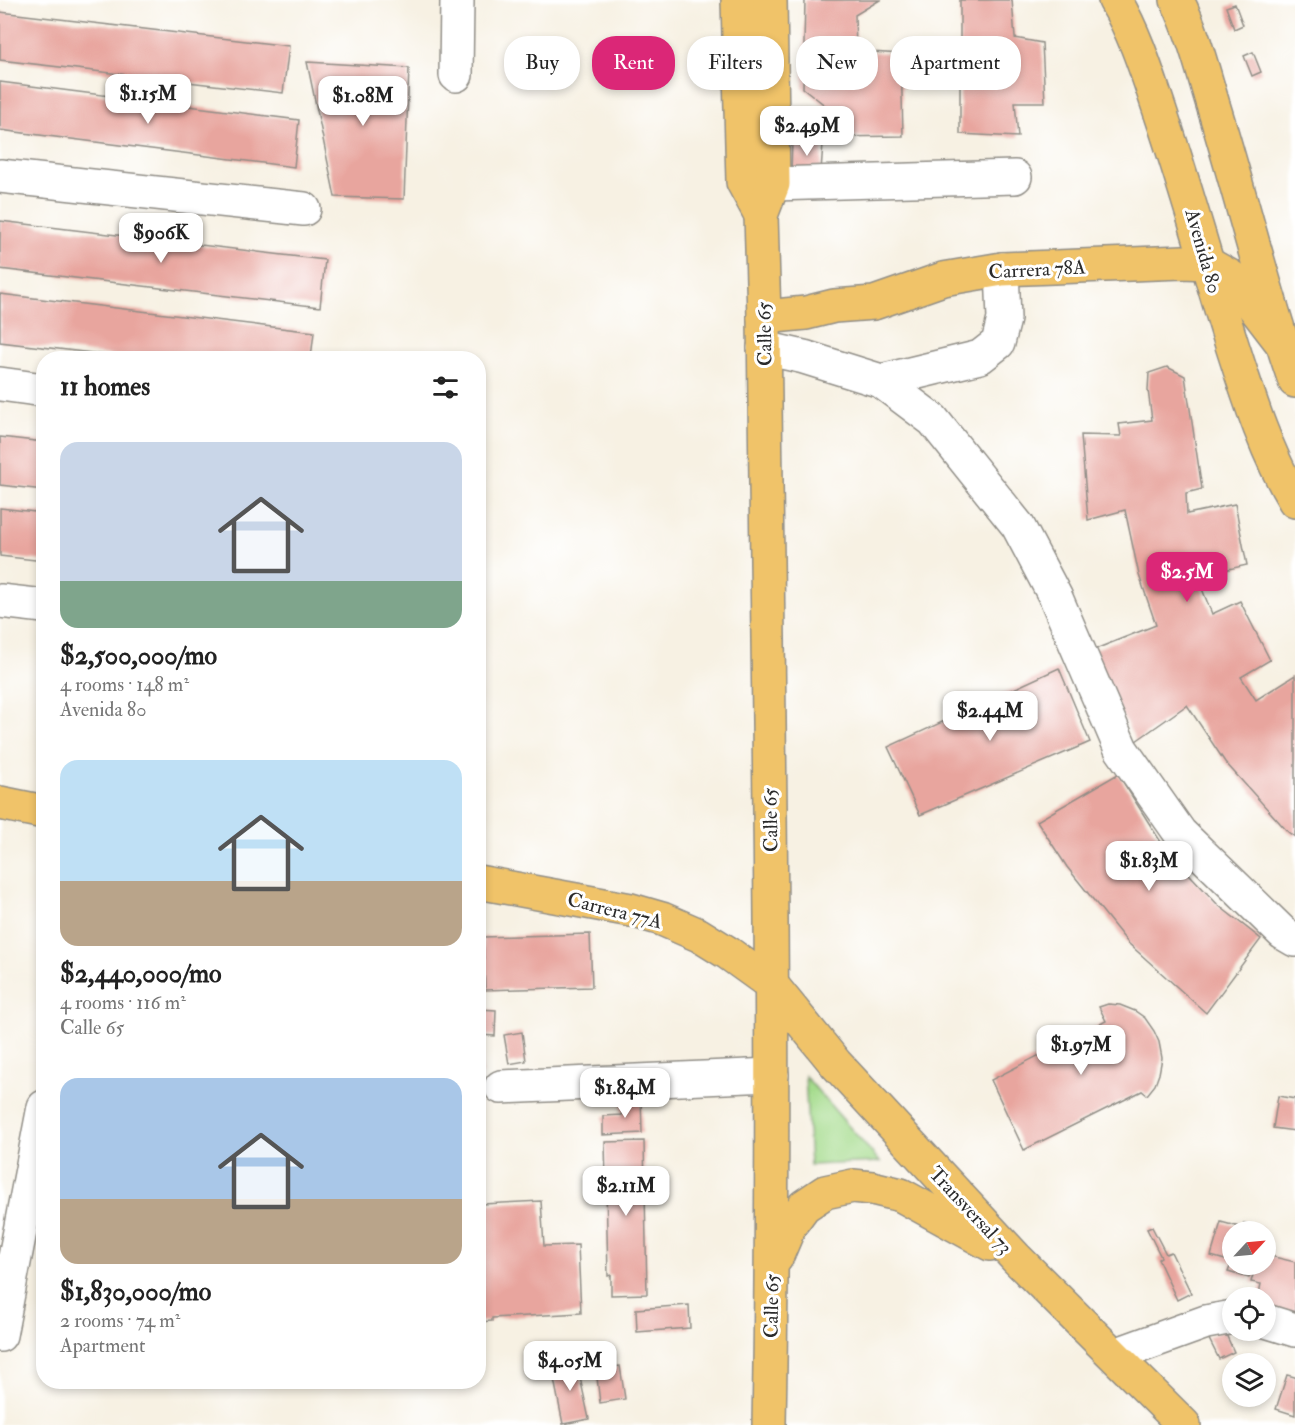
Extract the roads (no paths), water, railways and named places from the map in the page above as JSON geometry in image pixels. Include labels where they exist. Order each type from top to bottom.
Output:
[{"type":"main road","name":"Calle 65","points":[[738,0],[758,183],[764,332],[771,984],[772,1268],[769,1425]]},
{"type":"main road","name":"Calle 65","points":[[758,183],[770,0]]},
{"type":"main road","name":"Avenida 80","points":[[1115,0],[1134,38],[1147,73],[1188,194],[1206,263],[1265,441],[1295,501]]},
{"type":"main road","points":[[1177,0],[1193,40],[1237,180],[1281,342],[1295,381]]},
{"type":"main road","name":"Carrera 78A","points":[[764,332],[806,312],[834,306],[874,303],[943,279],[1002,269],[1183,262],[1206,263],[1231,277],[1281,342]]},
{"type":"main road","points":[[0,803],[36,810]]},
{"type":"main road","name":"Carrera 77A","points":[[486,883],[631,910],[662,919],[699,935],[771,984]]},
{"type":"main road","name":"Transversal 73","points":[[771,984],[836,1064],[1016,1258],[1184,1425]]},
{"type":"main road","points":[[772,1268],[790,1225],[804,1206],[825,1192],[853,1186],[901,1195],[1016,1258]]},
{"type":"street","points":[[456,75],[457,0]]},
{"type":"street","points":[[0,176],[304,209]]},
{"type":"street","points":[[758,183],[1015,177]]},
{"type":"street","points":[[881,381],[980,357],[998,344],[1004,319],[1002,269]]},
{"type":"street","points":[[764,332],[804,357],[881,381],[933,420],[1018,526],[1056,598],[1121,749],[1180,833],[1283,933],[1295,940]]},
{"type":"street","points":[[0,384],[36,389]]},
{"type":"street","points":[[0,601],[36,605]]},
{"type":"street","points":[[501,1087],[771,1075]]},
{"type":"street","points":[[0,1335],[36,1148]]},
{"type":"street","points":[[1115,1355],[1206,1322],[1222,1319]]},
{"type":"street","points":[[1276,1324],[1295,1330]]}]
